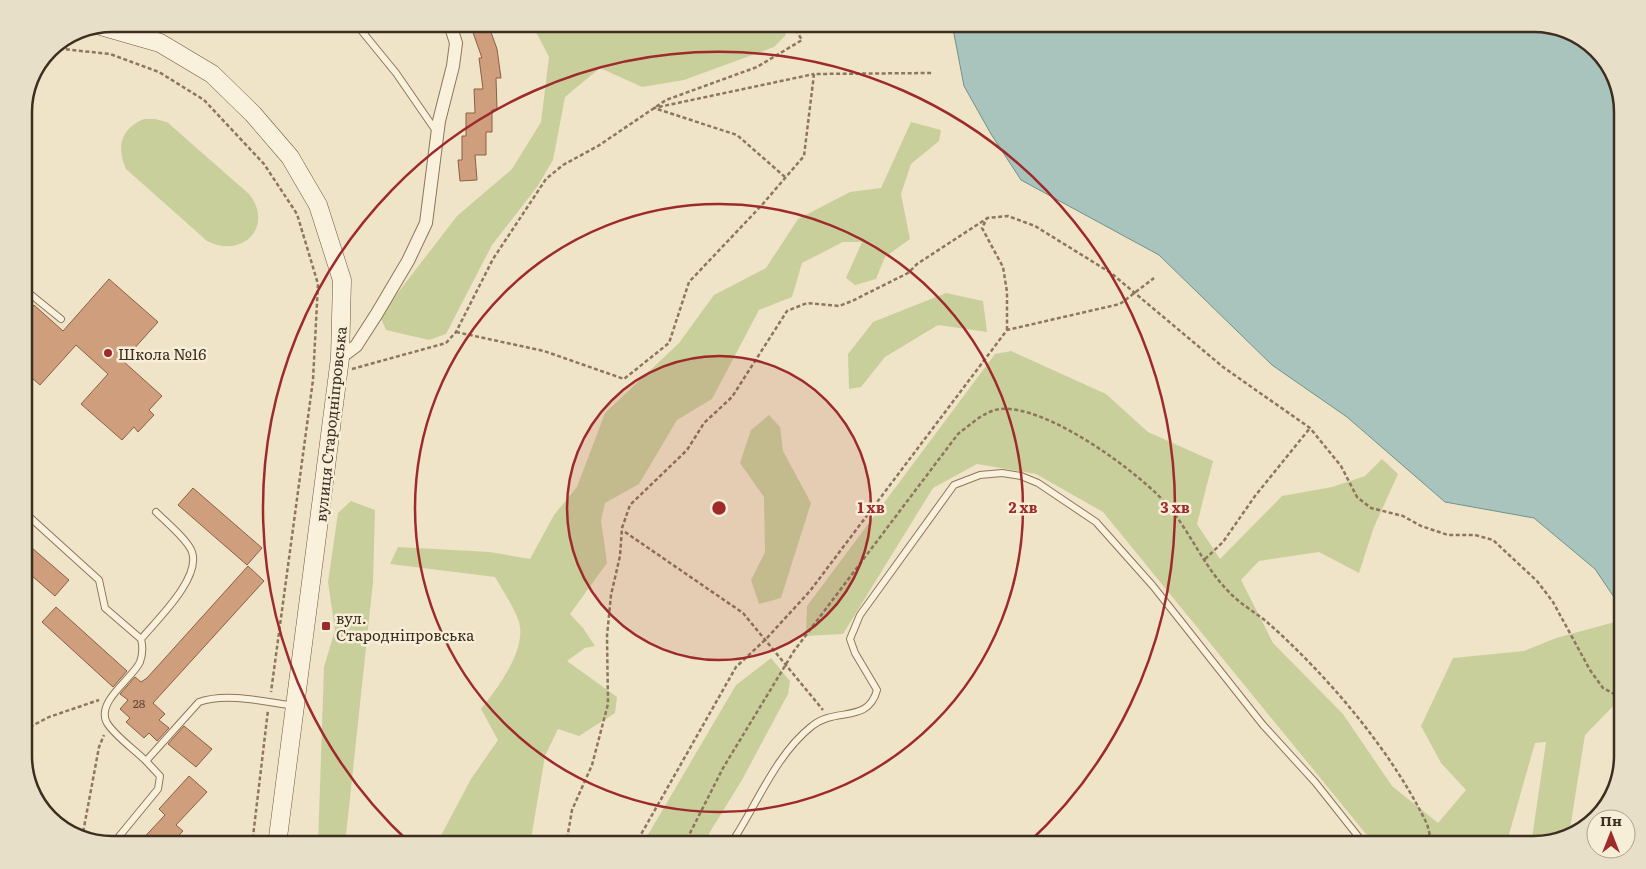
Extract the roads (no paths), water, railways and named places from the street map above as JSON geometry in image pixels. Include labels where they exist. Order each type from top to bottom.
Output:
[{"type":"street","name":"вулиця Стародніпровська","points":[[122,32],[160,43],[212,74],[253,114],[290,157],[318,205],[342,280],[338,366],[326,476],[279,836]]},
{"type":"street","points":[[338,366],[356,346],[376,315],[408,261],[426,223],[438,133],[453,66],[456,43],[453,32]]},
{"type":"lane","points":[[363,32],[396,73],[438,133]]},
{"type":"lane","points":[[33,296],[61,319]]},
{"type":"lane","points":[[735,836],[779,763],[811,726],[828,716],[862,712],[874,701],[877,690],[854,653],[850,639],[860,615],[954,485],[980,475],[1002,473],[1021,476],[1038,483],[1096,522],[1154,586],[1263,725],[1314,782],[1358,836]]},
{"type":"lane","points":[[119,836],[158,788],[160,776],[109,726],[106,716],[111,696],[140,663],[142,655],[141,639],[186,584],[192,571],[194,560],[189,546],[156,512]]},
{"type":"lane","points":[[33,520],[99,580],[105,608],[141,639]]},
{"type":"lane","points":[[146,761],[199,702],[217,698],[295,706]]},
{"type":"water","points":[[953,32],[1533,32],[1559,37],[1586,52],[1594,60],[1605,77],[1612,97],[1613,108],[1614,597],[1595,569],[1534,518],[1445,502],[1347,417],[1272,365],[1159,255],[1021,180],[991,134],[964,86]]},
{"type":"place","name":"Школа №16","points":[[108,353]]},
{"type":"place","name":"вул. Стародніпровська","points":[[326,626]]}]
